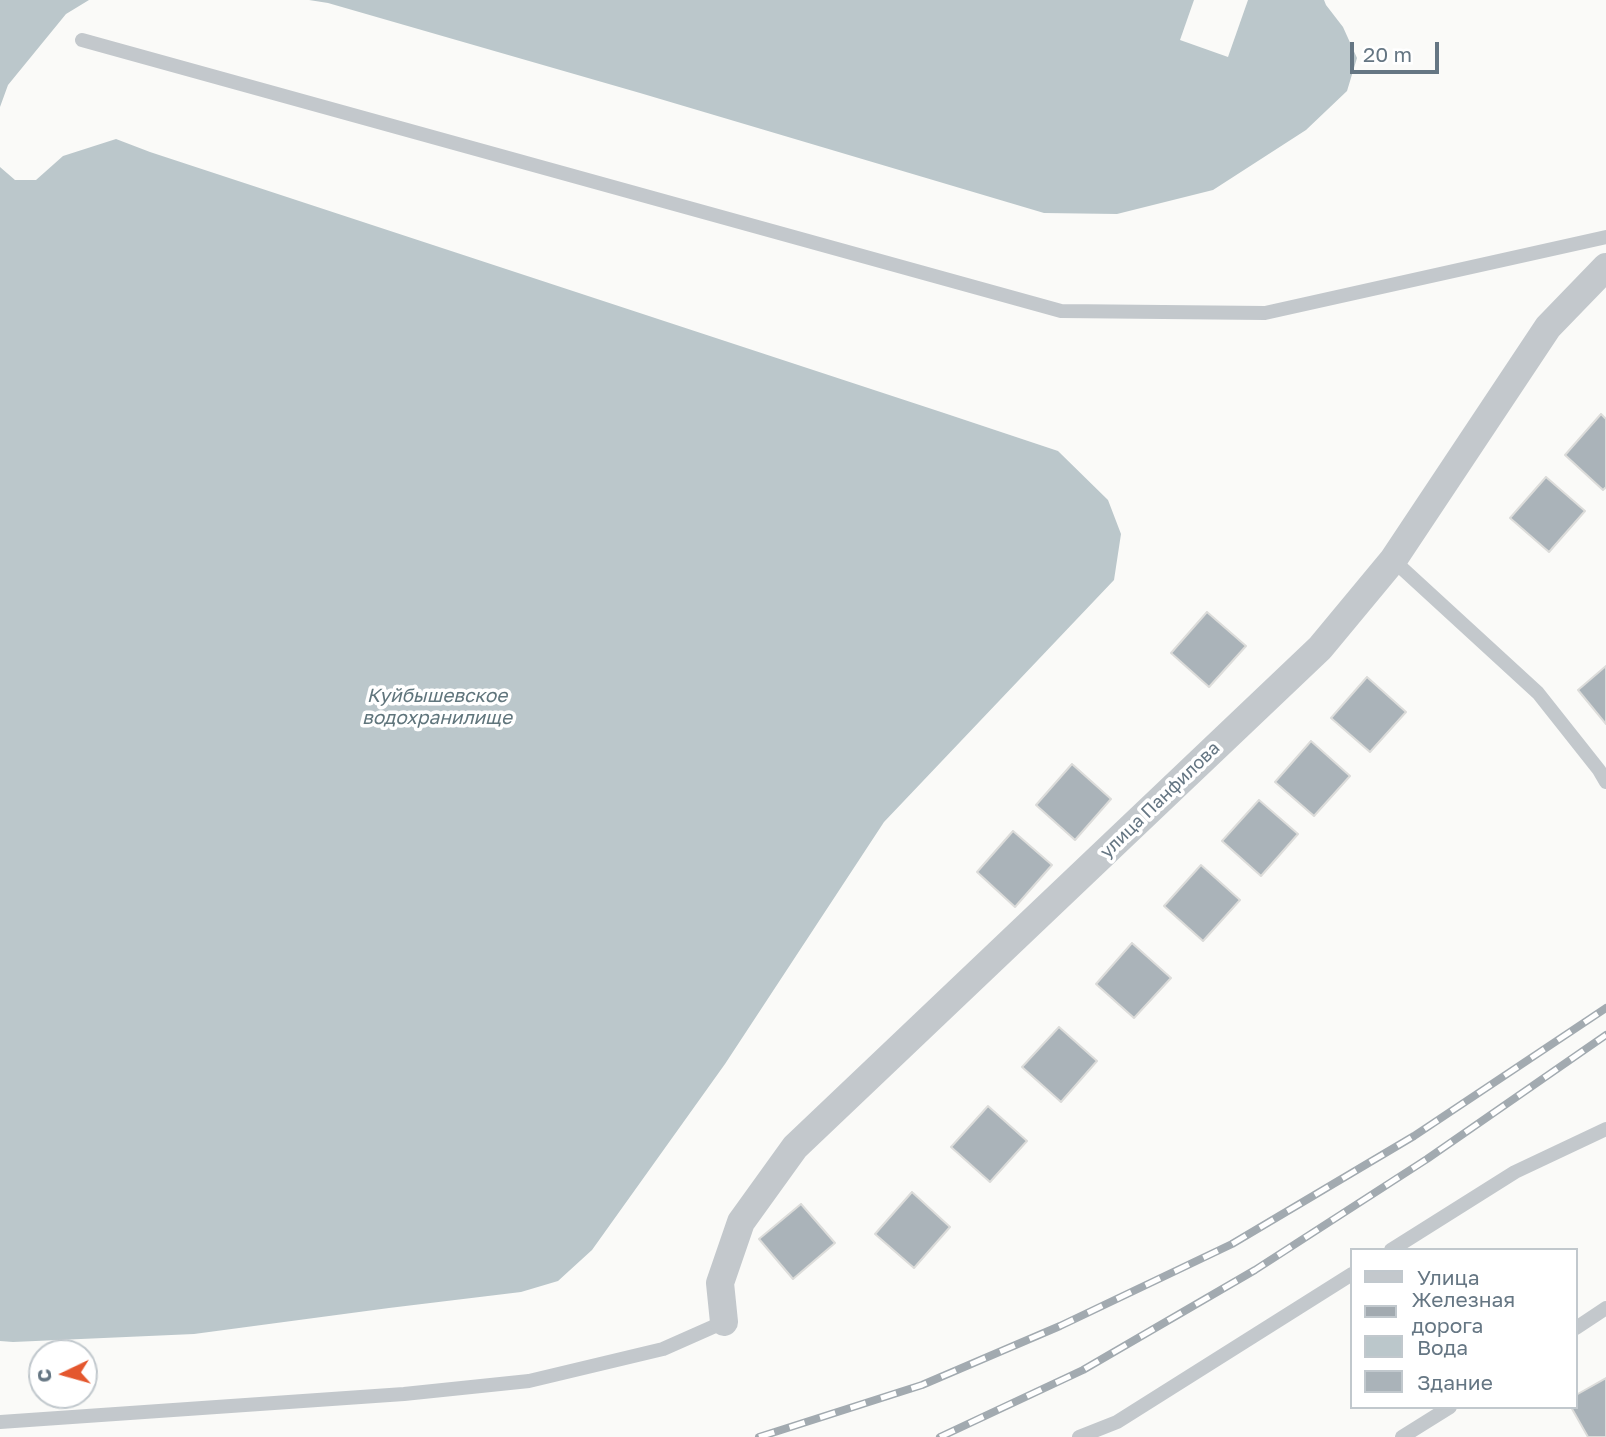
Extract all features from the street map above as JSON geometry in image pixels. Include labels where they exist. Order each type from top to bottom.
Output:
[{"type":"street","name":"улица Панфилова","points":[[724,1322],[720,1283],[741,1222],[795,1147],[1320,648],[1394,561],[1548,327],[1606,267]]},
{"type":"lane","points":[[82,40],[1061,312],[1265,313],[1606,237]]},
{"type":"lane","points":[[1394,561],[1538,693],[1606,782]]},
{"type":"lane","points":[[1394,1248],[1515,1172],[1606,1129]]},
{"type":"lane","points":[[1079,1437],[1116,1422],[1350,1275]]},
{"type":"lane","points":[[1578,1327],[1606,1308]]},
{"type":"lane","points":[[0,1422],[404,1394],[529,1381],[663,1349],[724,1322]]},
{"type":"lane","points":[[1402,1437],[1447,1409]]},
{"type":"water","points":[[0,0],[89,0],[66,14],[8,85],[0,107]]},
{"type":"water","points":[[309,0],[1324,0],[1343,27],[1357,58],[1347,91],[1306,130],[1213,190],[1117,214],[1044,213],[640,93],[328,3]]},
{"type":"water","name":"Куйбышевское водохранилище","points":[[116,139],[1058,451],[1108,500],[1121,534],[1114,580],[884,822],[725,1064],[592,1250],[558,1281],[521,1292],[194,1334],[0,1341],[0,167],[15,180],[36,180],[63,156]]},
{"type":"pier","points":[[1194,0],[1248,0],[1228,57],[1180,40]]},
{"type":"building","points":[[1601,414],[1606,419],[1606,487],[1603,490],[1565,455]]},
{"type":"building","points":[[1546,477],[1585,511],[1549,552],[1510,518]]},
{"type":"building","points":[[1207,612],[1246,646],[1209,687],[1171,653]]},
{"type":"building","points":[[1606,666],[1606,724],[1578,690]]},
{"type":"building","points":[[1367,677],[1406,712],[1370,752],[1331,718]]},
{"type":"building","points":[[1311,741],[1350,776],[1314,816],[1275,782]]},
{"type":"building","points":[[1072,764],[1111,799],[1075,840],[1036,805]]},
{"type":"building","points":[[1259,800],[1298,834],[1261,876],[1222,841]]},
{"type":"building","points":[[1013,831],[1052,865],[1015,907],[977,872]]},
{"type":"building","points":[[1201,865],[1240,900],[1203,941],[1164,906]]},
{"type":"building","points":[[1132,943],[1171,978],[1134,1018],[1096,984]]},
{"type":"building","points":[[1059,1027],[1097,1061],[1061,1102],[1022,1067]]},
{"type":"building","points":[[988,1106],[1027,1141],[990,1182],[951,1147]]},
{"type":"building","points":[[912,1192],[950,1227],[914,1268],[875,1234]]},
{"type":"building","points":[[801,1204],[835,1243],[793,1279],[759,1239]]},
{"type":"building","points":[[1606,1378],[1606,1437],[1588,1437],[1572,1409],[1578,1409],[1578,1394]]},
{"type":"railway","points":[[759,1437],[922,1385],[1060,1326],[1232,1244],[1414,1136],[1606,1008]]},
{"type":"railway","points":[[940,1437],[1083,1370],[1255,1270],[1427,1159],[1606,1035]]}]
